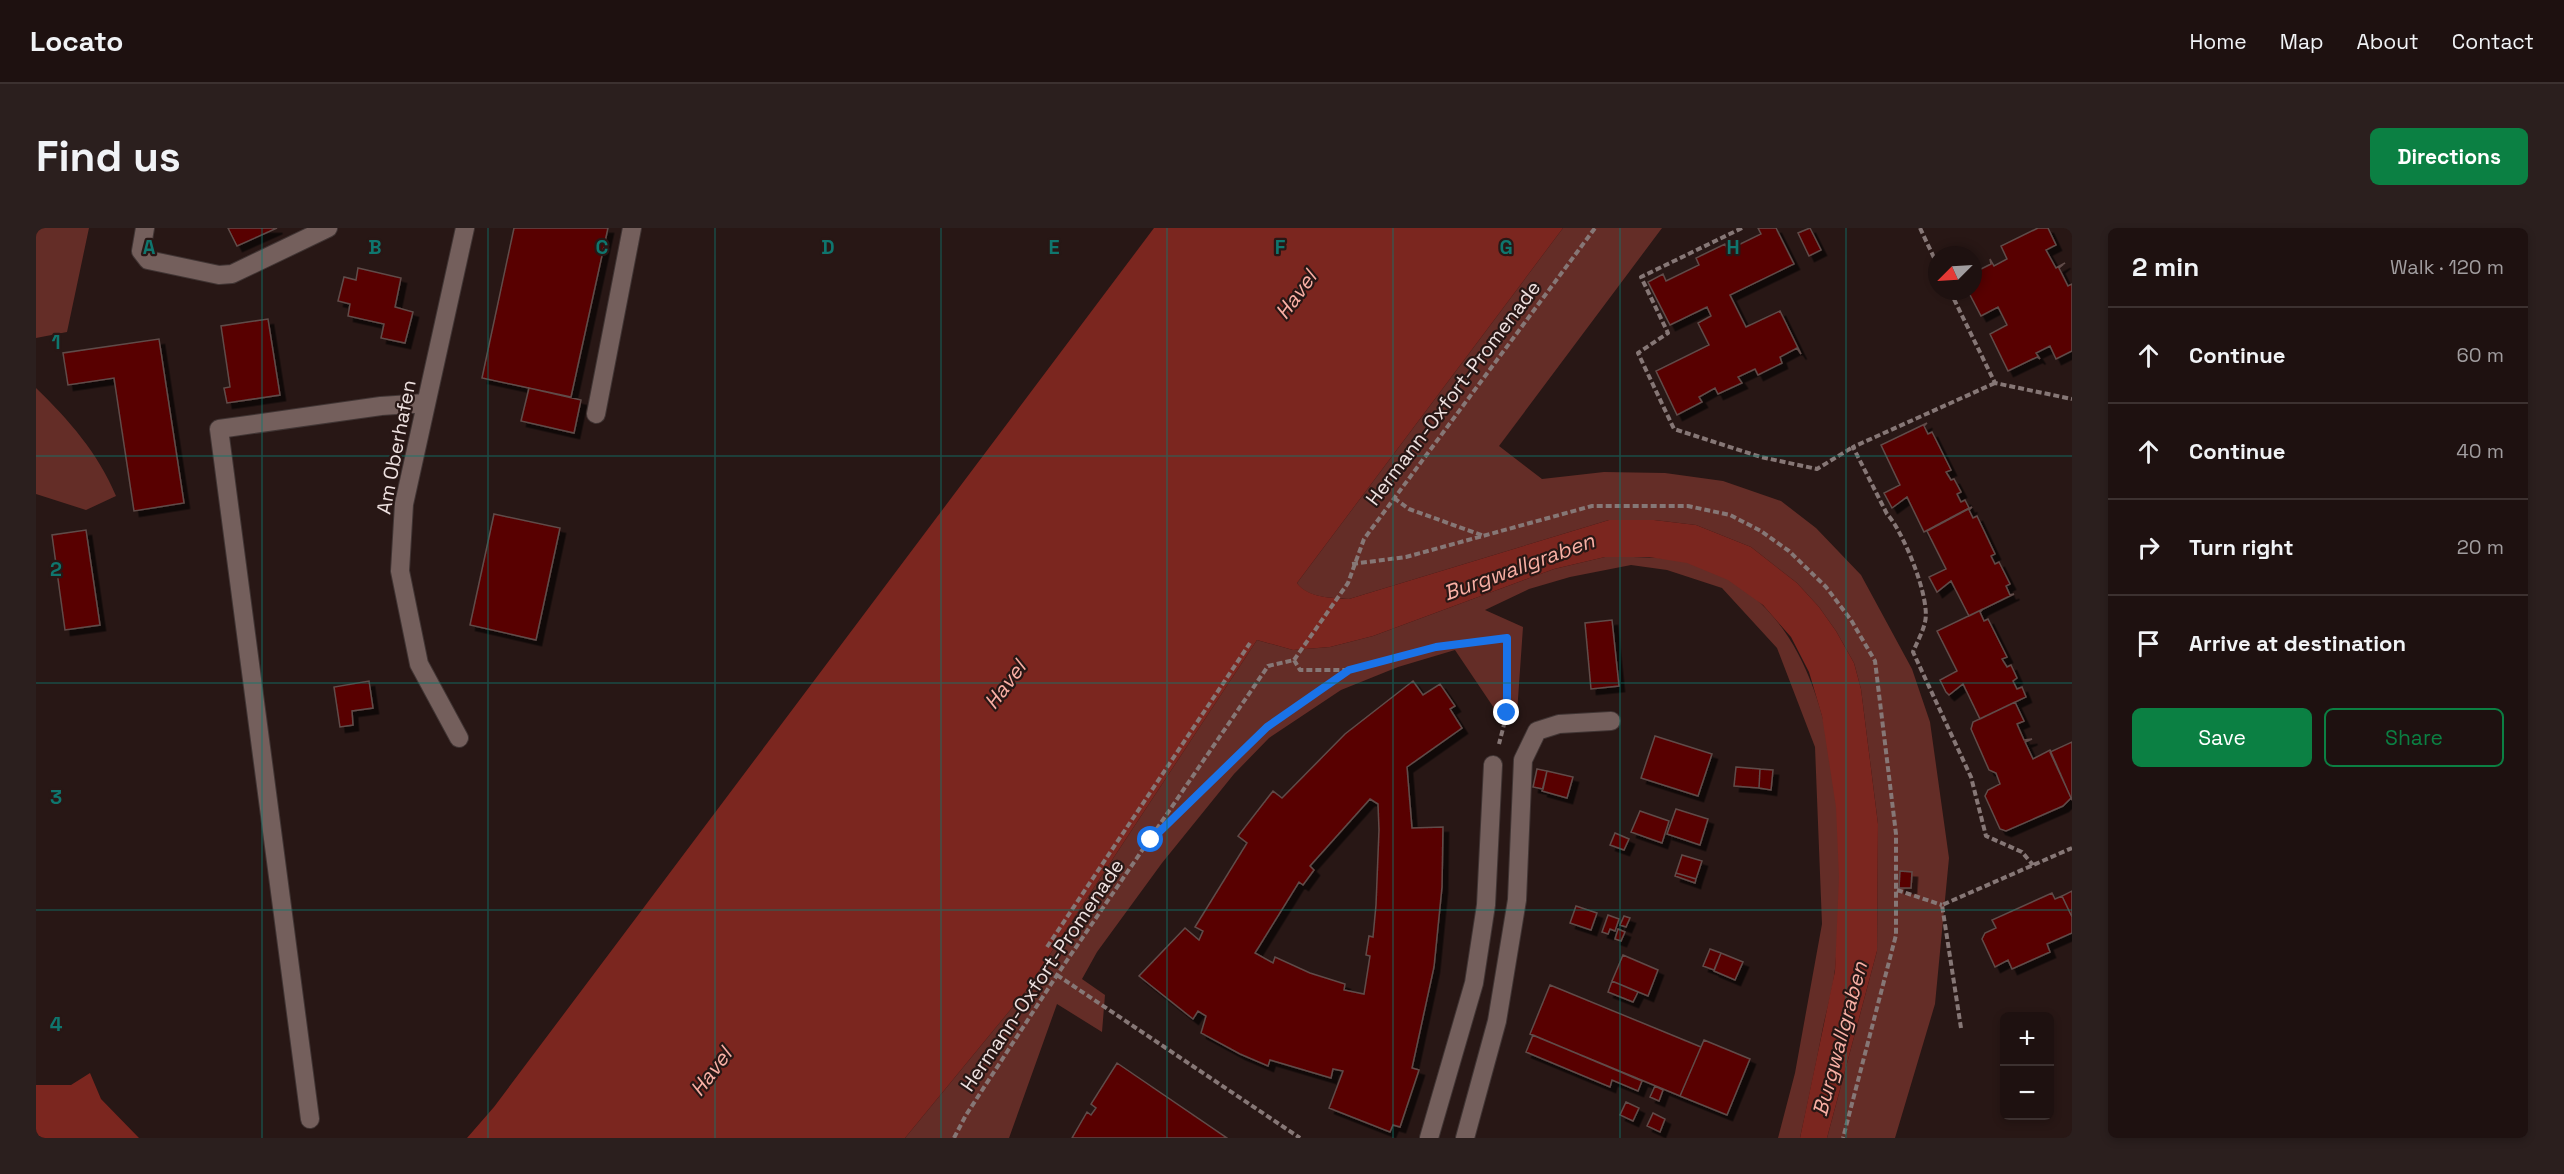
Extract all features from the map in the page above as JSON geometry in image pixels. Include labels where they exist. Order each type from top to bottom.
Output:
[{"type":"street","points":[[145,228],[141,251],[148,260],[219,275],[232,274],[328,228]]},
{"type":"street","name":"Am Oberhafen","points":[[459,738],[419,664],[400,571],[404,504],[465,228]]},
{"type":"street","points":[[596,414],[632,228]]},
{"type":"street","points":[[310,1119],[219,429],[381,406],[426,403]]},
{"type":"street","points":[[1465,1138],[1497,1021],[1517,900],[1523,760],[1538,732],[1559,724],[1611,721]]},
{"type":"street","points":[[1429,1138],[1474,983],[1486,905],[1493,765]]},
{"type":"path","name":"Hermann-Oxfort-Promenade","points":[[954,1138],[966,1115],[1057,975],[1268,666],[1294,660],[1348,583],[1352,564],[1364,539],[1595,228]]},
{"type":"path","points":[[1742,228],[1641,277],[1668,333],[1638,352],[1674,429],[1761,457],[1816,469],[1853,447],[1995,383],[2072,399]]},
{"type":"path","points":[[1920,228],[1928,246]]},
{"type":"path","points":[[1954,300],[1995,383]]},
{"type":"path","points":[[1853,447],[1887,514],[1895,523],[1919,575],[1926,620],[1913,652],[1971,777],[1986,836],[2022,852],[2033,865]]},
{"type":"path","points":[[1394,498],[1409,508],[1485,536]]},
{"type":"path","points":[[1352,564],[1406,557],[1592,506],[1688,506],[1730,515],[1761,531],[1789,551],[1826,587],[1851,620],[1875,661],[1896,834],[1896,934],[1843,1138]]},
{"type":"path","points":[[1294,660],[1300,670],[1349,670],[1436,647],[1507,638],[1507,713],[1493,765]]},
{"type":"path","points":[[1047,947],[1250,643]]},
{"type":"path","points":[[1151,840],[1267,727],[1349,670]]},
{"type":"path","points":[[1897,890],[1942,905],[2072,848]]},
{"type":"path","points":[[1942,905],[1960,1028]]},
{"type":"path","points":[[1057,975],[1300,1138]]},
{"type":"shaded area","points":[[36,228],[89,228],[67,332],[36,338]]},
{"type":"shaded area","points":[[1563,228],[1662,228],[1499,446],[1542,479],[1604,472],[1665,473],[1723,481],[1781,501],[1816,528],[1861,575],[1912,669],[1930,722],[1949,858],[1935,1004],[1895,1138],[1827,1138],[1877,951],[1878,824],[1861,689],[1854,663],[1819,607],[1797,583],[1751,547],[1696,525],[1654,520],[1609,520],[1349,599],[1307,592],[1297,583]]},
{"type":"shaded area","points":[[36,388],[82,438],[101,465],[116,496],[86,510],[36,494]]},
{"type":"shaded area","points":[[1605,557],[1656,558],[1686,562],[1740,586],[1780,625],[1808,674],[1826,732],[1836,793],[1840,856],[1839,915],[1833,984],[1800,1138],[1778,1138],[1795,1073],[1822,924],[1815,747],[1777,648],[1722,588],[1667,570],[1631,565],[1570,577],[1529,589],[1485,610],[1523,627],[1517,713],[1498,714],[1455,650],[1398,667],[1341,690],[1269,738],[1234,774],[1162,863],[1097,952],[1082,979],[1105,995],[1102,1032],[1057,1004],[1009,1138],[905,1138],[1025,992],[1257,640],[1293,650],[1330,647],[1373,636],[1554,569]]},
{"type":"water","points":[[1154,228],[1563,228],[1297,583],[1314,594],[1349,599],[1609,520],[1654,520],[1696,525],[1751,547],[1797,583],[1819,607],[1854,663],[1861,689],[1878,824],[1877,951],[1827,1138],[1800,1138],[1835,971],[1839,877],[1836,807],[1822,716],[1809,672],[1791,637],[1763,605],[1728,580],[1687,563],[1649,557],[1605,557],[1554,569],[1373,636],[1330,647],[1293,650],[1257,640],[1025,992],[905,1138],[467,1138],[494,1107]]},
{"type":"water","points":[[90,1073],[101,1099],[139,1138],[36,1138],[36,1085],[71,1085]]},
{"type":"building","points":[[228,228],[277,228],[237,246]]},
{"type":"building","points":[[514,228],[608,228],[571,397],[482,378]]},
{"type":"building","points":[[1758,228],[1776,228],[1794,264],[1730,295],[1746,327],[1780,311],[1801,354],[1797,348],[1780,357],[1782,363],[1758,375],[1755,369],[1738,377],[1742,383],[1718,394],[1715,388],[1699,397],[1702,402],[1677,415],[1656,371],[1709,345],[1698,323],[1711,316],[1707,307],[1670,325],[1648,282],[1663,274],[1666,281],[1699,265],[1696,258],[1725,244],[1728,250],[1761,234]]},
{"type":"building","points":[[1810,228],[1821,250],[1809,256],[1798,233]]},
{"type":"building","points":[[2038,228],[2048,228],[2056,245],[2046,250],[2056,268],[2065,263],[2059,268],[2068,286],[2072,284],[2072,351],[2056,359],[2050,346],[2036,353],[2040,359],[2037,357],[2008,371],[1990,334],[2007,325],[1998,307],[1981,316],[1973,300],[1982,300],[1982,268],[1991,264],[1990,259],[1994,266],[2007,259],[2001,246]]},
{"type":"building","points":[[358,268],[401,278],[395,307],[413,312],[405,343],[381,338],[384,324],[348,316],[350,304],[338,301],[344,277],[356,280]]},
{"type":"building","points":[[268,319],[280,395],[227,403],[224,388],[230,387],[221,326]]},
{"type":"building","points":[[159,339],[184,503],[134,511],[114,378],[68,385],[63,353]]},
{"type":"building","points":[[529,388],[581,400],[574,433],[521,421]]},
{"type":"building","points":[[1927,423],[1924,426],[1928,434],[1932,432],[1951,470],[1946,472],[1951,480],[1954,479],[1961,492],[1957,494],[1961,502],[1965,500],[1969,508],[1924,532],[1907,497],[1892,508],[1884,493],[1900,485],[1881,445]]},
{"type":"building","points":[[1972,507],[1969,510],[1973,518],[1977,516],[1995,554],[1991,556],[1995,564],[1999,562],[2010,584],[2006,586],[2010,595],[2014,594],[1969,616],[1951,581],[1937,592],[1929,577],[1946,569],[1927,531]]},
{"type":"building","points":[[494,514],[560,528],[536,640],[470,625]]},
{"type":"building","points":[[86,530],[100,625],[65,630],[52,535]]},
{"type":"building","points":[[1983,609],[1980,612],[1984,621],[1988,619],[2007,657],[2002,659],[2007,667],[2011,665],[2017,678],[2013,681],[2017,689],[2022,687],[2026,697],[1980,719],[1963,684],[1949,695],[1940,680],[1957,671],[1937,631]]},
{"type":"building","points":[[1612,620],[1619,686],[1591,689],[1585,623]]},
{"type":"building","points":[[369,681],[373,708],[352,711],[353,725],[340,727],[334,687]]},
{"type":"building","points":[[1413,681],[1423,695],[1440,684],[1455,706],[1450,709],[1462,728],[1407,767],[1412,828],[1443,827],[1442,887],[1434,967],[1412,1068],[1419,1070],[1400,1127],[1393,1125],[1390,1132],[1329,1108],[1343,1071],[1333,1069],[1331,1078],[1270,1060],[1268,1066],[1240,1054],[1201,1033],[1206,1016],[1198,1011],[1193,1019],[1139,976],[1185,928],[1199,940],[1203,931],[1195,927],[1247,843],[1238,836],[1273,791],[1282,798],[1345,734]],"holes":[[[1370,799],[1378,804],[1376,905],[1373,937],[1369,936],[1366,955],[1370,956],[1364,994],[1344,990],[1345,984],[1310,973],[1275,957],[1273,963],[1255,953],[1299,882],[1303,885],[1314,870],[1310,866]]]},
{"type":"building","points":[[2015,702],[2024,721],[2017,724],[2024,740],[2032,739],[2025,742],[2033,759],[2050,750],[2071,798],[2063,806],[2006,831],[2000,829],[1985,796],[1988,790],[2000,784],[1996,773],[1989,770],[1971,729],[1973,722]]},
{"type":"building","points":[[1655,736],[1712,754],[1698,796],[1641,778]]},
{"type":"building","points":[[2072,742],[2072,800],[2050,752]]},
{"type":"building","points":[[1736,767],[1760,769],[1759,788],[1734,786]]},
{"type":"building","points":[[1537,769],[1547,771],[1543,789],[1533,787]]},
{"type":"building","points":[[1760,769],[1773,770],[1771,790],[1759,788]]},
{"type":"building","points":[[1547,771],[1573,777],[1567,798],[1542,791]]},
{"type":"building","points":[[1676,809],[1708,819],[1700,845],[1667,834]]},
{"type":"building","points":[[1640,811],[1669,821],[1662,843],[1631,832]]},
{"type":"building","points":[[1615,833],[1629,839],[1624,850],[1610,845]]},
{"type":"building","points":[[1682,855],[1702,861],[1696,879],[1676,873]]},
{"type":"building","points":[[1900,871],[1912,872],[1911,888],[1899,888]]},
{"type":"building","points":[[1676,873],[1696,879],[1695,883],[1675,876]]},
{"type":"building","points":[[2072,891],[2072,917],[2062,896]]},
{"type":"building","points":[[2052,893],[2055,899],[2062,896],[2072,917],[2072,933],[2047,944],[2050,952],[2012,969],[2008,960],[1995,967],[1982,939],[1985,933],[1996,928],[1992,920]]},
{"type":"building","points":[[1576,906],[1597,913],[1591,930],[1570,923]]},
{"type":"building","points":[[1608,915],[1619,919],[1615,931],[1610,929],[1608,934],[1602,932]]},
{"type":"building","points":[[1624,916],[1630,918],[1626,927],[1620,925]]},
{"type":"building","points":[[1618,929],[1625,932],[1621,941],[1615,939]]},
{"type":"building","points":[[1710,949],[1721,953],[1714,970],[1703,966]]},
{"type":"building","points":[[1721,953],[1743,962],[1735,980],[1714,971]]},
{"type":"building","points":[[1623,955],[1658,970],[1648,996],[1612,981]]},
{"type":"building","points":[[1612,981],[1638,992],[1633,1002],[1608,992]]},
{"type":"building","points":[[1550,985],[1701,1047],[1680,1096],[1530,1034]]},
{"type":"building","points":[[1533,1035],[1642,1081],[1638,1091],[1612,1080],[1610,1087],[1526,1052]]},
{"type":"building","points":[[1704,1040],[1750,1059],[1727,1115],[1680,1096]]},
{"type":"building","points":[[1117,1063],[1227,1138],[1072,1138],[1087,1112],[1091,1115],[1096,1108],[1091,1104]]},
{"type":"building","points":[[1655,1086],[1663,1090],[1659,1101],[1650,1097]]},
{"type":"building","points":[[1626,1102],[1639,1108],[1633,1121],[1620,1115]]},
{"type":"building","points":[[1653,1113],[1665,1119],[1660,1132],[1647,1126]]},
{"type":"route","points":[[1151,840],[1267,727],[1349,670],[1436,647],[1507,638],[1507,713]]},
{"type":"water label","name":"Havel","points":[[1296,295]]},
{"type":"water label","name":"Burgwallgraben","points":[[1519,567]]},
{"type":"water label","name":"Havel","points":[[1005,685]]},
{"type":"water label","name":"Burgwallgraben","points":[[1840,1039]]},
{"type":"water label","name":"Havel","points":[[711,1072]]}]
